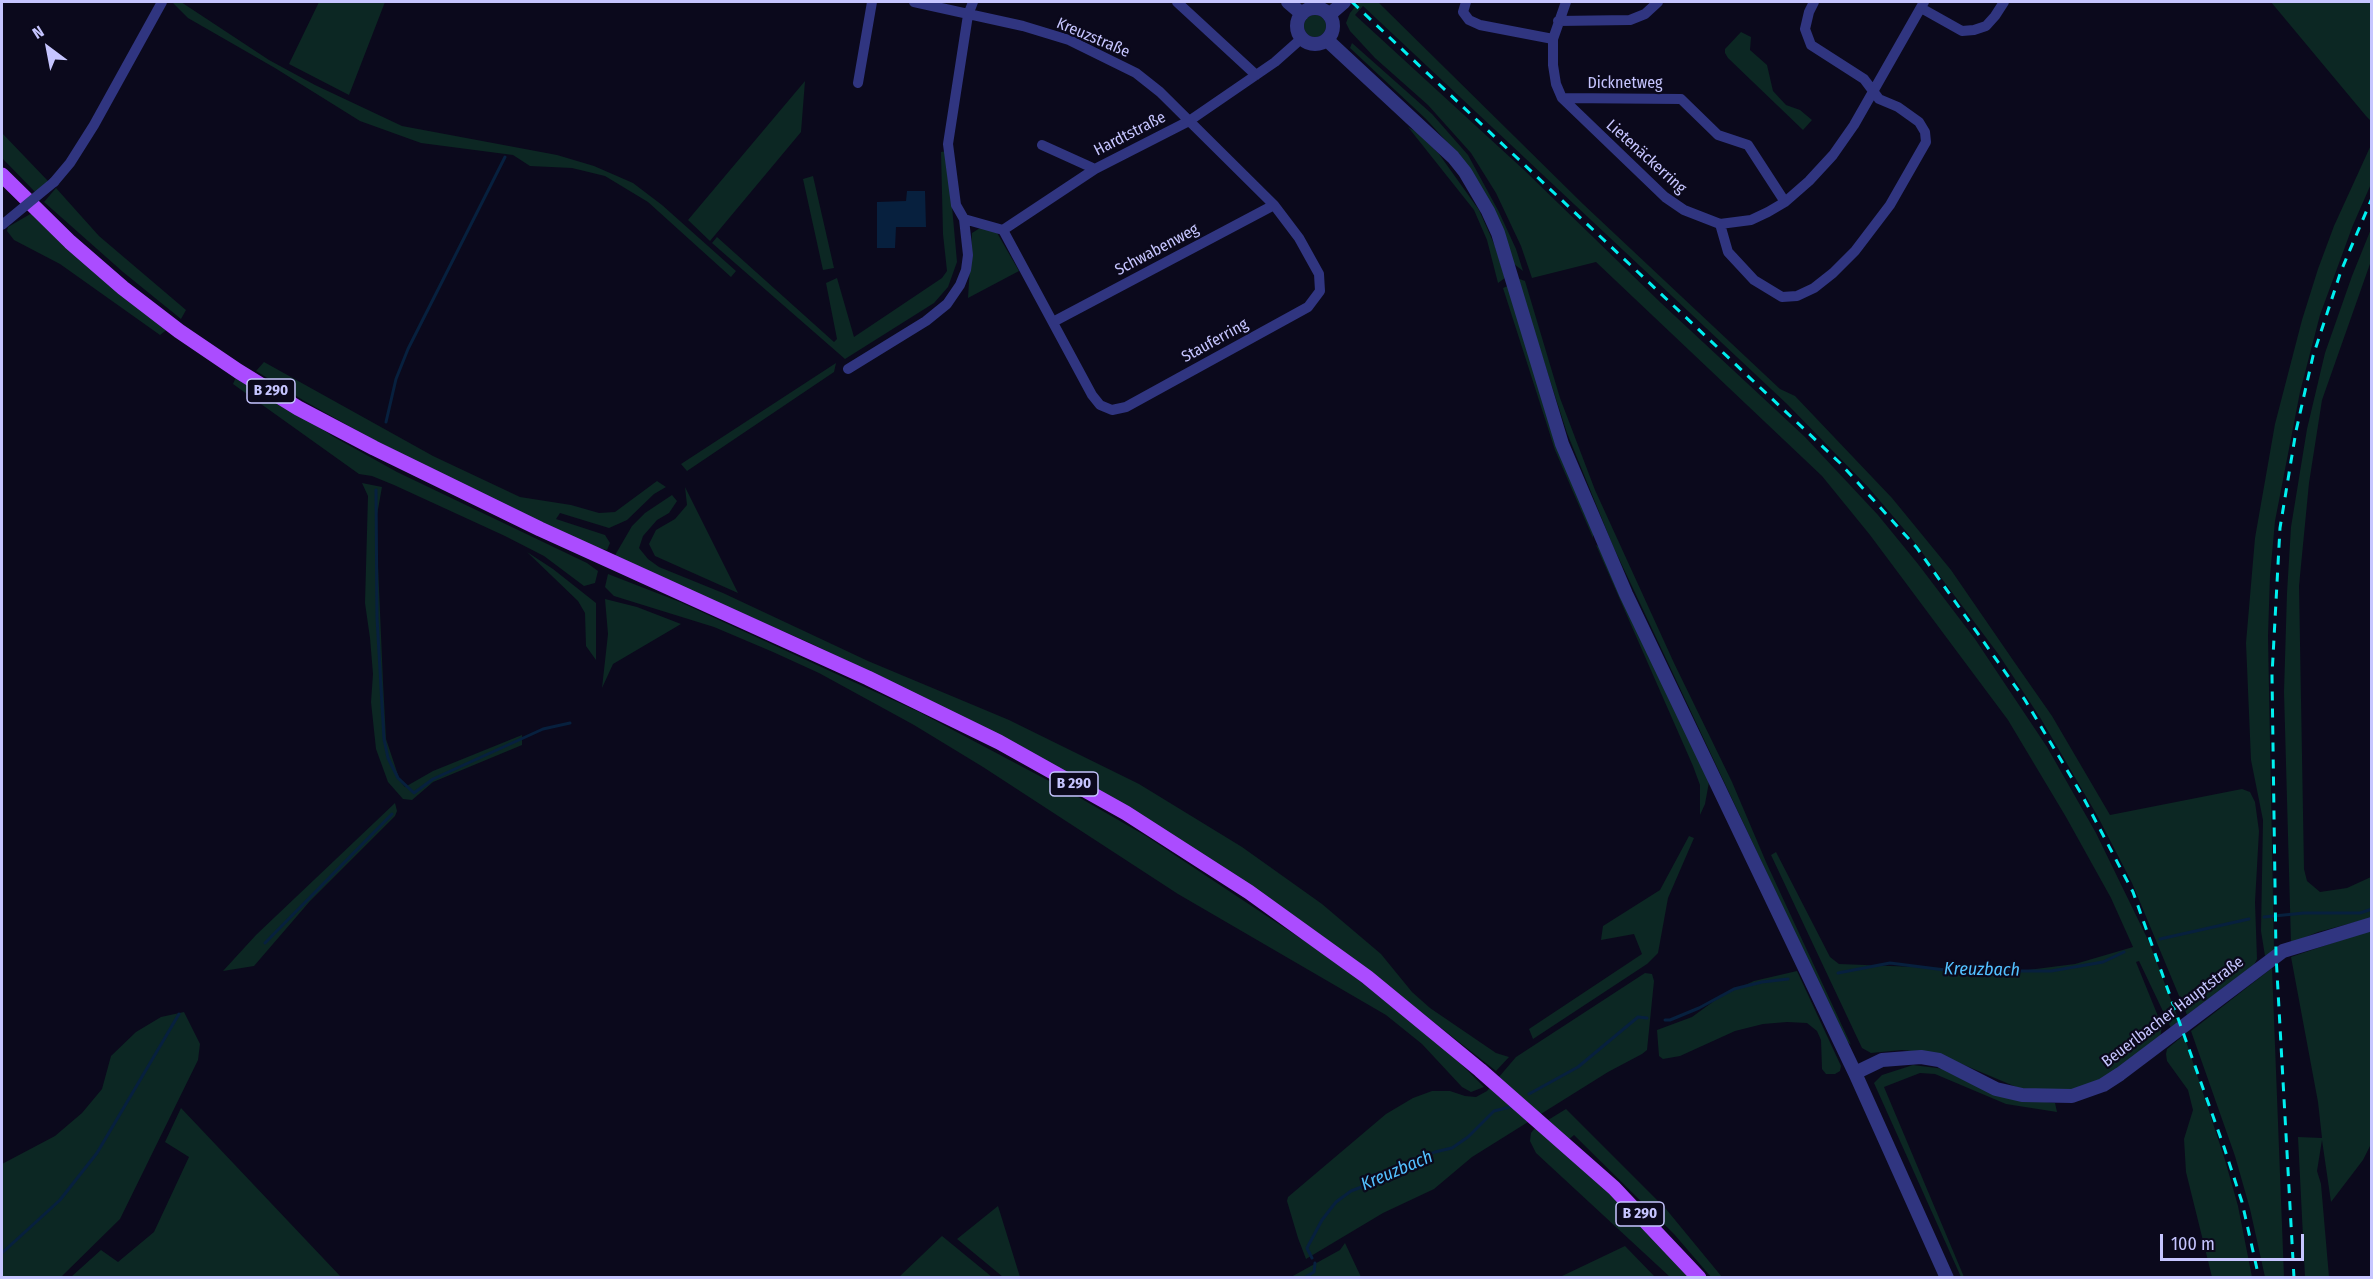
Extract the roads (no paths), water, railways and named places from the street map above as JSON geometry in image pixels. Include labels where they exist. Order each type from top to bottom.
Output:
[{"type":"main road","name":"B 290","points":[[2,175],[70,242],[123,288],[179,331],[298,408],[374,448],[625,568],[868,678],[999,742],[1126,813],[1249,892],[1367,977],[1578,1154],[1649,1223],[1699,1278]]},
{"type":"street","points":[[2,225],[54,182],[70,163],[94,125],[162,2]]},
{"type":"street","points":[[858,83],[872,2]]},
{"type":"street","name":"Kreuzstraße","points":[[914,2],[1023,26],[1069,40],[1136,73],[1160,92],[1189,121]]},
{"type":"street","points":[[848,369],[926,321],[947,304],[960,285],[966,270],[968,255],[964,219],[956,205],[948,144],[968,15],[973,2]]},
{"type":"street","points":[[1177,2],[1256,75]]},
{"type":"street","points":[[1288,2],[1302,14]]},
{"type":"street","points":[[1466,2],[1463,12],[1469,20],[1480,25],[1553,39]]},
{"type":"street","name":"Lietenäckerring","points":[[1566,2],[1553,39],[1553,65],[1556,84],[1562,98],[1665,197],[1684,210],[1720,224],[1751,220],[1785,202],[1833,155],[1854,125],[1922,4]]},
{"type":"street","points":[[1558,21],[1630,20],[1645,14],[1658,2]]},
{"type":"street","points":[[1720,224],[1728,252],[1754,280],[1782,297],[1797,296],[1814,288],[1855,251],[1890,205],[1926,141],[1925,132],[1919,122],[1898,107],[1879,99],[1864,79],[1811,45],[1805,29],[1814,2]]},
{"type":"street","points":[[1922,4],[1962,31],[1986,26],[2004,2]]},
{"type":"street","points":[[1329,15],[1343,3]]},
{"type":"street","points":[[1318,9],[1329,15],[1333,30],[1327,40],[1312,44],[1302,38],[1297,24],[1302,14],[1307,10],[1318,9]]},
{"type":"street","name":"Hardtstraße","points":[[1003,230],[1095,169],[1189,121],[1275,62],[1302,38]]},
{"type":"street","points":[[1327,40],[1432,134],[1453,157],[1474,188],[1498,233],[1562,444],[1626,594],[1855,1073],[1947,1278]]},
{"type":"street","name":"Dicknetweg","points":[[1562,98],[1681,99],[1718,135],[1748,145],[1785,202]]},
{"type":"street","name":"Stauferring","points":[[1003,230],[1092,395],[1100,405],[1112,410],[1126,407],[1308,307],[1320,291],[1319,274],[1299,238],[1274,205],[1189,121]]},
{"type":"street","points":[[1042,145],[1095,169]]},
{"type":"street","name":"Schwabenweg","points":[[1053,322],[1274,205]]},
{"type":"street","points":[[964,219],[1003,230]]},
{"type":"street","name":"Beuerlbacher Hauptstraße","points":[[1855,1073],[1882,1060],[1921,1057],[1939,1060],[1996,1089],[2022,1095],[2073,1096],[2103,1085],[2120,1074],[2283,951],[2372,924]]},
{"type":"water","points":[[907,191],[925,191],[926,227],[896,227],[895,248],[877,248],[877,202],[906,201]]},
{"type":"waterway","points":[[386,422],[396,379],[408,349],[505,157]]},
{"type":"waterway","points":[[376,490],[377,618],[384,739],[388,758],[398,778],[414,793],[433,779],[543,729],[570,723]]},
{"type":"waterway","points":[[265,943],[392,814]]},
{"type":"waterway","name":"Kreuzbach","points":[[2264,917],[2304,913],[2360,913],[2372,909]]},
{"type":"waterway","name":"Kreuzbach","points":[[2160,939],[2249,919]]},
{"type":"waterway","name":"Kreuzbach","points":[[1838,973],[1890,963],[1953,971],[2051,971],[2103,962],[2124,952]]},
{"type":"waterway","name":"Kreuzbach","points":[[1665,1020],[1699,1008],[1734,989],[1788,979]]},
{"type":"waterway","points":[[2,1253],[60,1200],[97,1153],[179,1014]]},
{"type":"waterway","name":"Kreuzbach","points":[[1529,1094],[1578,1067],[1638,1017],[1647,1018]]},
{"type":"waterway","name":"Kreuzbach","points":[[1312,1258],[1307,1248],[1322,1220],[1336,1202],[1351,1191],[1393,1175],[1410,1163],[1435,1152],[1452,1148],[1468,1137],[1494,1111],[1510,1107]]},
{"type":"waterway","name":"Kreuzbach","points":[[1304,1278],[1314,1272],[1315,1263]]},
{"type":"railway","points":[[1352,2],[1840,463],[1917,548],[2025,700],[2082,795],[2133,892],[2242,1202],[2259,1278]]},
{"type":"railway","points":[[2294,1278],[2276,955],[2272,675],[2280,528],[2296,431],[2313,356],[2341,271],[2372,198]]}]
